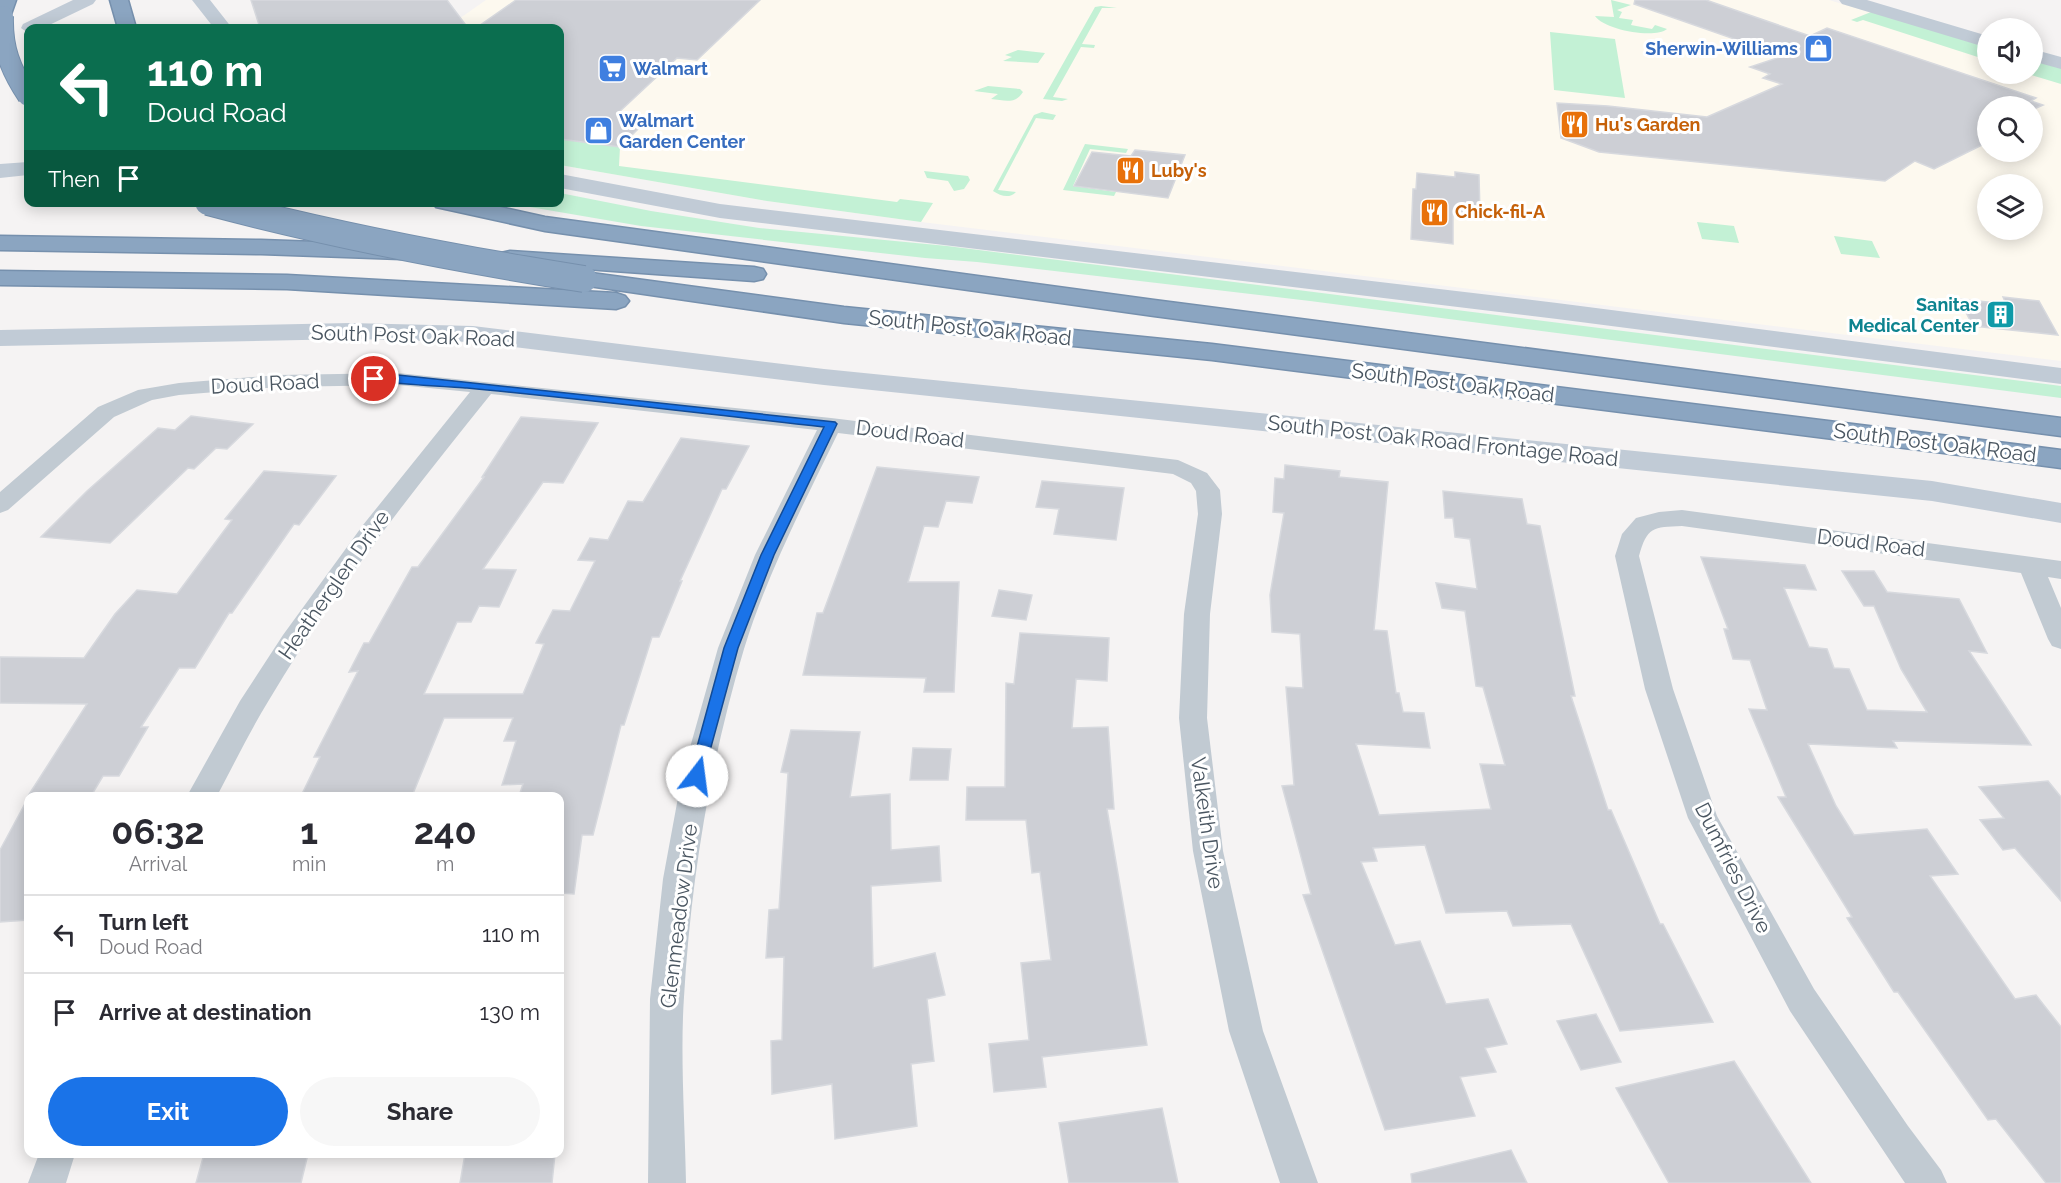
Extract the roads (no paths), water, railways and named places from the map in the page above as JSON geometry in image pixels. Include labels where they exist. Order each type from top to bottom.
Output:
[{"type":"highway","points":[[119,0],[126,24]]},
{"type":"highway","points":[[5,8],[1,33],[3,53],[24,89]]},
{"type":"highway","points":[[226,207],[291,225],[375,244],[477,263],[844,315]]},
{"type":"highway","points":[[467,207],[545,224],[1154,308]]},
{"type":"highway","points":[[0,243],[261,246],[413,253],[729,272],[1154,308]]},
{"type":"highway","points":[[0,278],[287,282],[844,315]]},
{"type":"highway","name":"South Post Oak Road","points":[[1154,308],[2061,425]]},
{"type":"highway","name":"South Post Oak Road","points":[[844,315],[1212,352],[2061,459]]},
{"type":"highway","points":[[1954,445],[2061,464]]},
{"type":"main road","points":[[39,24],[87,0]]},
{"type":"main road","points":[[201,0],[220,24]]},
{"type":"main road","points":[[1848,0],[1977,39]]},
{"type":"main road","points":[[1904,0],[1977,21]]},
{"type":"main road","points":[[1869,7],[1888,3],[1970,19]]},
{"type":"main road","points":[[0,42],[24,31]]},
{"type":"main road","points":[[2043,40],[2061,46]]},
{"type":"main road","points":[[2043,58],[2061,63]]},
{"type":"main road","points":[[0,171],[24,170]]},
{"type":"main road","points":[[564,182],[720,211],[1546,310],[2061,376]]},
{"type":"main road","name":"South Post Oak Road","points":[[0,338],[350,331],[473,334],[824,377]]},
{"type":"main road","name":"South Post Oak Road Frontage Road","points":[[824,377],[1932,491],[2061,513]]},
{"type":"street","name":"Doud Road","points":[[0,505],[106,412],[146,395],[179,389],[279,381],[398,379],[485,387],[831,424],[1178,467]]},
{"type":"street","name":"Heatherglen Drive","points":[[204,792],[265,682],[349,560],[417,469],[485,387]]},
{"type":"street","name":"Glenmeadow Drive","points":[[668,1183],[667,999],[679,879],[697,776],[731,648],[767,555],[831,424]]},
{"type":"street","name":"Valkeith Drive","points":[[1178,467],[1199,478],[1208,490],[1210,514],[1197,614],[1193,718],[1208,851],[1246,1030],[1299,1183]]},
{"type":"street","name":"Dumfries Drive","points":[[1682,519],[1649,519],[1632,534],[1628,556],[1659,689],[1703,818],[1802,1000],[1928,1183]]},
{"type":"street","name":"Doud Road","points":[[1682,519],[2030,564],[2061,570]]},
{"type":"street","points":[[2030,564],[2061,639]]},
{"type":"street","points":[[47,1183],[56,1158]]},
{"type":"place","name":"Sherwin-Williams","points":[[1819,49]]},
{"type":"place","name":"Walmart","points":[[612,69]]},
{"type":"place","name":"Hu's Garden","points":[[1574,125]]},
{"type":"place","name":"Walmart Garden Center","points":[[598,131]]},
{"type":"place","name":"Luby's","points":[[1130,171]]},
{"type":"place","name":"Chick-fil-A","points":[[1434,212]]},
{"type":"place","name":"Sanitas Medical Center","points":[[2000,315]]}]
